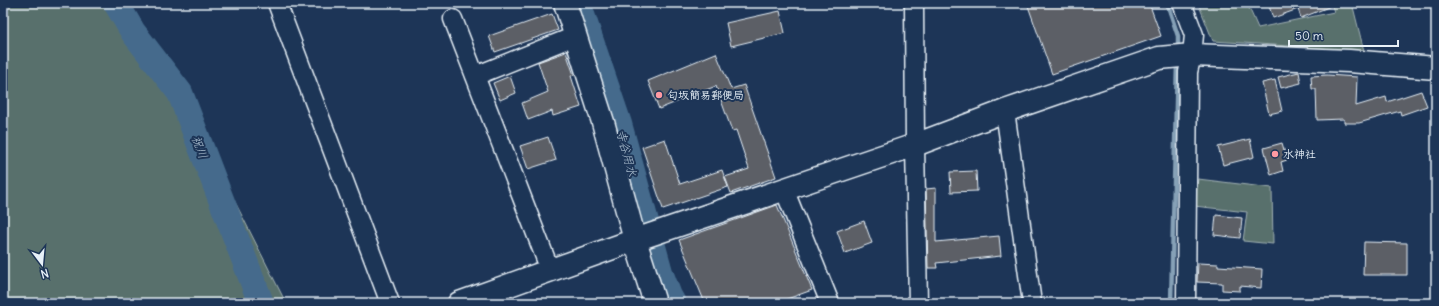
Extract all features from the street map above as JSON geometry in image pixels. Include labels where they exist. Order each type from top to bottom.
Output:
[{"type":"street","points":[[277,3],[390,303]]},
{"type":"street","points":[[565,3],[603,122],[635,240],[655,303]]},
{"type":"street","points":[[914,3],[918,303]]},
{"type":"street","points":[[1182,3],[1194,35],[1192,55],[1188,72],[1186,303]]},
{"type":"street","points":[[453,19],[550,270]]},
{"type":"street","points":[[475,76],[575,36]]},
{"type":"street","points":[[459,303],[635,240],[915,145],[1005,111],[1159,58],[1192,55],[1349,61],[1436,68]]},
{"type":"street","points":[[1005,111],[1032,303]]},
{"type":"street","points":[[784,189],[830,303]]},
{"type":"green space","points":[[3,3],[110,3],[180,93],[286,303],[3,303]]},
{"type":"green space","points":[[1198,3],[1247,3],[1258,28],[1334,12],[1331,3],[1352,3],[1364,51],[1213,41]]},
{"type":"green space","points":[[1198,179],[1272,188],[1273,244],[1243,241],[1247,212],[1194,206]]},
{"type":"building","points":[[1027,3],[1149,3],[1161,36],[1052,74]]},
{"type":"building","points":[[1268,3],[1336,4],[1301,18],[1298,9],[1273,18]]},
{"type":"building","points":[[780,11],[785,33],[731,46],[726,23]]},
{"type":"building","points":[[552,14],[558,30],[495,52],[489,36]]},
{"type":"building","points":[[566,52],[574,75],[571,76],[581,107],[553,116],[552,111],[528,120],[522,103],[548,92],[538,62]]},
{"type":"building","points":[[716,53],[731,89],[744,85],[776,177],[731,193],[725,177],[749,169],[736,130],[732,131],[716,86],[659,109],[648,81]]},
{"type":"building","points":[[1299,72],[1301,83],[1281,88],[1278,77]]},
{"type":"building","points":[[1327,75],[1357,77],[1356,106],[1386,97],[1387,102],[1421,91],[1427,106],[1401,115],[1400,111],[1359,123],[1344,123],[1344,119],[1317,120],[1316,89],[1312,89],[1311,76]]},
{"type":"building","points":[[510,76],[516,93],[500,100],[493,83]]},
{"type":"building","points":[[1275,80],[1282,111],[1269,114],[1262,83]]},
{"type":"building","points":[[548,137],[556,160],[528,169],[520,146]]},
{"type":"building","points":[[665,139],[680,184],[722,170],[728,187],[663,209],[642,147]]},
{"type":"building","points":[[1250,139],[1254,157],[1223,165],[1218,147]]},
{"type":"building","name":"水神社","points":[[1282,143],[1287,160],[1281,162],[1283,171],[1271,175],[1264,148]]},
{"type":"building","points":[[976,171],[977,191],[951,192],[950,172]]},
{"type":"building","points":[[936,188],[936,242],[999,236],[1001,256],[936,263],[937,268],[928,268],[926,189]]},
{"type":"building","points":[[777,205],[812,290],[776,303],[705,303],[679,240]]},
{"type":"building","points":[[1216,215],[1242,218],[1240,238],[1214,235]]},
{"type":"building","points":[[864,221],[872,243],[845,253],[837,231]]},
{"type":"building","points":[[1364,242],[1407,243],[1407,275],[1363,275]]},
{"type":"building","points":[[1198,263],[1262,269],[1261,288],[1240,286],[1240,291],[1222,290],[1222,283],[1197,282]]},
{"type":"waterway","name":"祝川","points":[[116,3],[133,32],[180,93],[261,303]]},
{"type":"waterway","name":"寺谷用水","points":[[578,3],[619,124],[660,272],[673,303]]},
{"type":"waterway","points":[[1167,3],[1178,36],[1178,51]]},
{"type":"waterway","points":[[1171,303],[1177,63]]},
{"type":"place","name":"匂坂簡易郵便局","points":[[659,95]]},
{"type":"place","name":"水神社","points":[[1275,154]]}]
